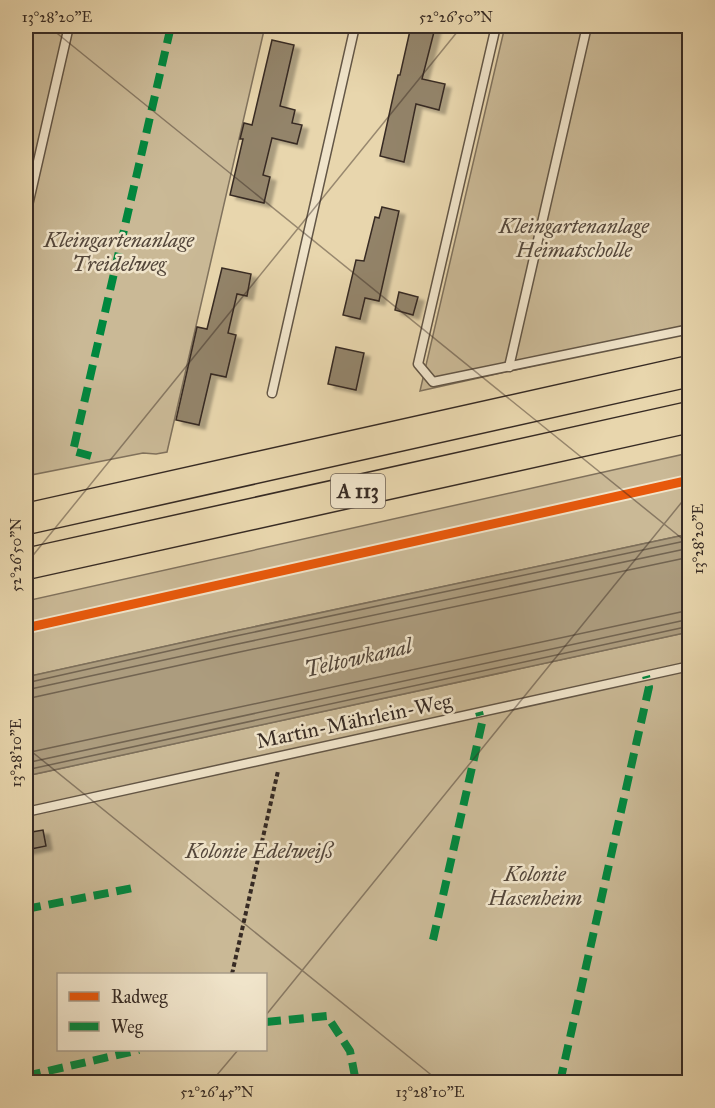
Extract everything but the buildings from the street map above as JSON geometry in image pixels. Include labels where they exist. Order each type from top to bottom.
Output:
[{"type":"highway","name":"A 113","points":[[26,519],[690,371]]},
{"type":"highway","name":"A 113","points":[[26,564],[690,417]]},
{"type":"lane","points":[[26,214],[69,26]]},
{"type":"lane","points":[[272,393],[355,26]]},
{"type":"lane","points":[[496,26],[418,364],[433,382],[690,329]]},
{"type":"lane","points":[[509,367],[587,26]]},
{"type":"lane","name":"Martin-Mährlein-Weg","points":[[26,812],[690,666]]},
{"type":"path","points":[[232,973],[279,771],[277,756]]},
{"type":"green space","name":"Kleingartenanlage Treidelweg","points":[[26,26],[265,26],[167,452],[143,453],[26,476]]},
{"type":"green space","name":"Kleingartenanlage Heimatscholle","points":[[505,26],[689,26],[689,331],[420,391]]},
{"type":"green space","points":[[689,453],[689,534],[26,677],[26,601]]},
{"type":"green space","points":[[689,632],[689,1082],[26,1082],[26,776]]},
{"type":"water","name":"Teltowkanal","points":[[689,534],[689,632],[26,776],[26,677]]},
{"type":"marked path","points":[[91,456],[73,451],[171,26]]},
{"type":"marked path","points":[[560,1082],[649,687],[646,676]]},
{"type":"marked path","points":[[433,940],[482,723],[479,712]]},
{"type":"marked path","points":[[26,909],[138,887]]},
{"type":"marked path","points":[[267,1022],[327,1016],[350,1051],[356,1082]]},
{"type":"marked path","points":[[26,1076],[135,1051]]},
{"type":"cycle path","points":[[26,628],[690,480]]},
{"type":"park label","name":"Kolonie Edelweiß","points":[[259,851]]},
{"type":"park label","name":"Kolonie Hasenheim","points":[[535,886]]}]
